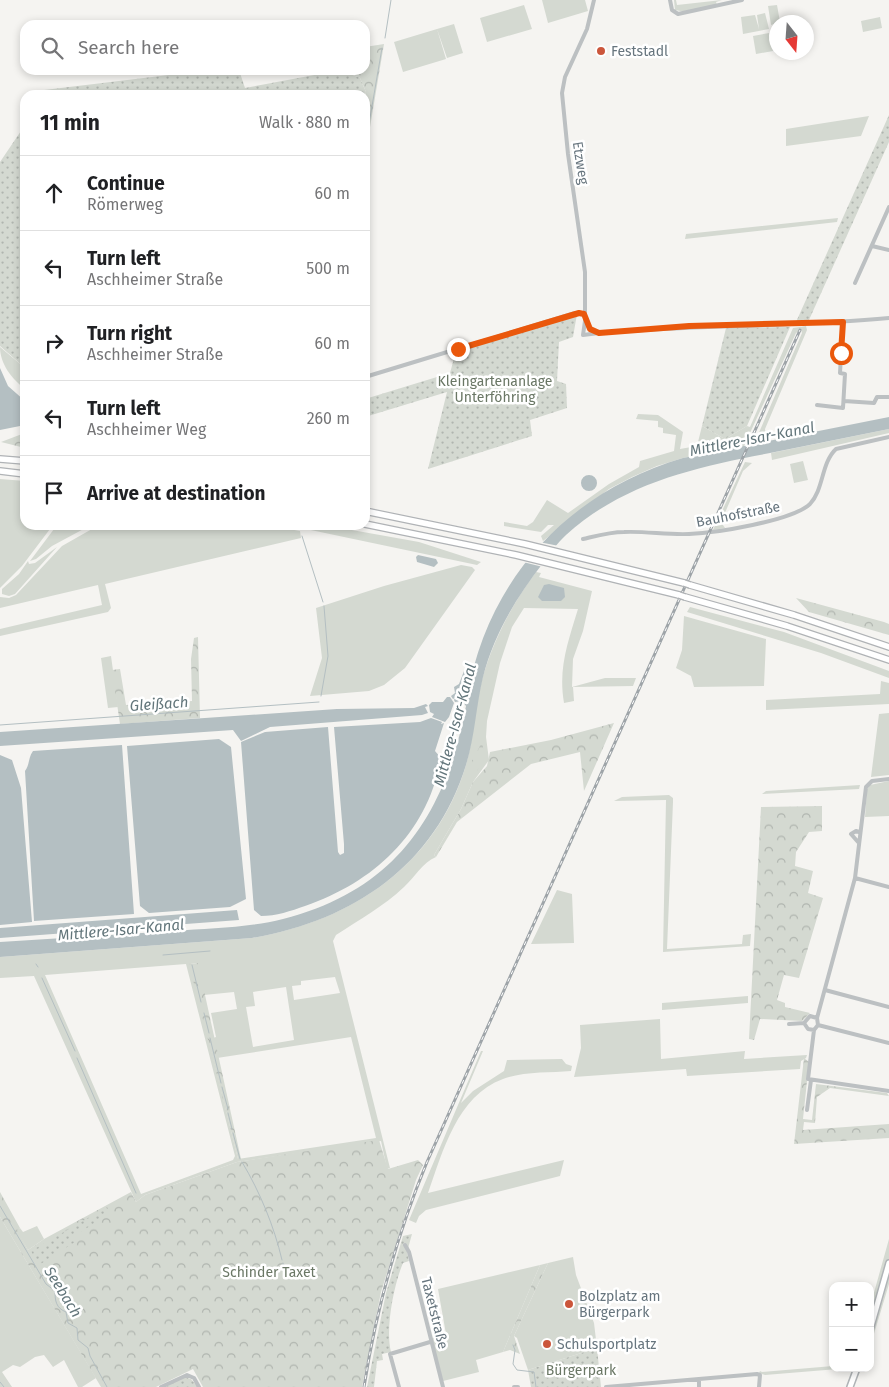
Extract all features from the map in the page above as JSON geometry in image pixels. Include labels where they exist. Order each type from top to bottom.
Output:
[{"type":"highway","points":[[0,459],[20,461]]},
{"type":"highway","points":[[0,471],[20,473]]},
{"type":"highway","points":[[370,512],[525,544],[687,584],[794,615],[889,646]]},
{"type":"highway","points":[[370,525],[556,564],[682,596],[786,626],[889,660]]},
{"type":"main road","points":[[871,1327],[889,1263]]},
{"type":"main road","points":[[850,1387],[856,1372]]},
{"type":"street","name":"Etzweg","points":[[594,0],[588,25],[565,77],[562,93],[568,154],[585,272],[585,321],[583,335],[599,333]]},
{"type":"street","points":[[670,0],[674,13],[681,14],[742,0]]},
{"type":"street","points":[[855,283],[889,207]]},
{"type":"street","points":[[872,246],[889,250]]},
{"type":"street","points":[[370,375],[575,313],[584,314]]},
{"type":"street","points":[[585,321],[590,329],[599,333],[689,326],[843,322],[889,318]]},
{"type":"street","points":[[817,405],[842,408],[846,374],[840,373],[839,365],[843,322]]},
{"type":"street","points":[[844,401],[874,403],[877,398],[889,397]]},
{"type":"street","name":"Bauhofstraße","points":[[583,539],[623,532],[709,533],[778,519],[799,511],[810,504],[828,460],[836,449],[889,437]]},
{"type":"street","points":[[807,1110],[811,1080],[808,1079],[814,1030],[818,1025],[817,1018],[854,878],[868,784],[872,781],[889,779]]},
{"type":"street","points":[[858,842],[851,834],[856,831],[860,832]]},
{"type":"street","points":[[854,878],[889,887]]},
{"type":"street","points":[[825,990],[889,1007]]},
{"type":"street","points":[[789,1024],[804,1023],[810,1016],[817,1018]]},
{"type":"street","points":[[804,1023],[808,1029],[814,1030]]},
{"type":"street","points":[[818,1025],[889,1043]]},
{"type":"street","points":[[811,1080],[889,1091]]},
{"type":"street","name":"Taxetstraße","points":[[405,1245],[409,1252],[442,1387]]},
{"type":"street","points":[[399,1387],[390,1354],[430,1342]]},
{"type":"street","points":[[161,1387],[186,1375],[194,1378],[199,1387]]},
{"type":"street","points":[[606,1387],[667,1384],[700,1379],[760,1375],[759,1387]]},
{"type":"street","points":[[699,1387],[700,1379]]},
{"type":"green space","points":[[542,0],[585,0],[588,11],[548,23]]},
{"type":"green space","points":[[674,0],[676,0],[677,5],[722,0],[716,2],[717,5],[686,12],[675,10]]},
{"type":"green space","points":[[524,5],[532,29],[487,42],[480,18]]},
{"type":"green space","points":[[777,5],[779,15],[769,15],[768,6]]},
{"type":"green space","points":[[765,13],[769,29],[743,34],[741,17],[755,15],[759,29],[757,15]]},
{"type":"green space","points":[[880,17],[882,28],[863,32],[861,21]]},
{"type":"green space","points":[[454,24],[463,53],[447,58],[437,29]]},
{"type":"green space","points":[[437,29],[446,59],[403,72],[394,42]]},
{"type":"green space","points":[[769,33],[769,52],[756,54],[753,36]]},
{"type":"green space","points":[[384,44],[370,127],[370,90],[365,90],[360,78],[353,75],[370,75],[370,46]]},
{"type":"green space","points":[[169,75],[241,75],[245,88],[314,75],[353,75],[360,78],[365,90],[44,90]]},
{"type":"green space","points":[[889,115],[889,142],[809,320],[796,322]]},
{"type":"green space","points":[[869,116],[861,136],[786,146],[786,129]]},
{"type":"green space","points":[[20,132],[20,364],[0,346],[0,162]]},
{"type":"green space","points":[[838,218],[837,222],[685,239],[686,234]]},
{"type":"green space","name":"Kleingartenanlage Unterföhring","points":[[577,314],[573,337],[559,342],[557,381],[566,384],[567,408],[530,420],[532,436],[428,469],[447,392],[370,415],[370,397],[450,373],[456,351]]},
{"type":"green space","points":[[806,326],[807,330],[765,429],[766,442],[754,444],[802,333],[801,330],[796,333],[744,446],[683,458],[657,466],[632,477],[609,489],[543,541],[541,536],[554,525],[548,525],[541,532],[504,526],[504,522],[527,526],[533,522],[547,500],[568,513],[609,484],[639,467],[640,461],[674,451],[676,435],[663,433],[663,428],[658,427],[658,421],[636,419],[638,414],[658,415],[683,432],[680,449],[697,446],[702,426],[725,439],[747,426],[750,427],[793,328]]},
{"type":"green space","points":[[790,327],[747,426],[725,439],[702,426],[726,328]]},
{"type":"green space","points":[[0,347],[20,364],[20,385],[4,365]]},
{"type":"green space","points":[[889,429],[889,433],[772,460],[771,453]]},
{"type":"green space","points":[[20,435],[20,447],[1,442]]},
{"type":"green space","points":[[803,461],[808,480],[794,483],[790,464]]},
{"type":"green space","points":[[745,462],[752,463],[743,471],[721,522],[725,528],[713,530]]},
{"type":"green space","points":[[0,479],[20,481],[20,530],[49,530],[22,566],[0,588]]},
{"type":"green space","points":[[53,530],[82,530],[52,546],[36,559],[30,561]]},
{"type":"green space","points":[[90,530],[294,530],[300,531],[301,538],[105,584],[111,608],[108,612],[0,636],[0,629],[102,605],[98,585],[0,608],[0,597],[9,598],[16,595],[62,546]]},
{"type":"green space","points":[[311,530],[352,530],[419,542],[481,562],[477,565]]},
{"type":"green space","points":[[57,547],[15,594],[9,596],[2,594],[2,589],[19,574],[28,561],[29,564],[35,563]]},
{"type":"green space","points":[[461,565],[472,567],[475,570],[405,668],[384,685],[369,691],[310,696],[322,658],[316,608],[384,586]]},
{"type":"green space","points":[[536,572],[541,573],[539,577],[592,591],[583,631],[573,659],[572,687],[605,678],[636,678],[633,686],[573,687],[574,701],[564,703],[562,690],[563,667],[578,609],[524,608],[512,627],[500,663],[487,721],[486,737],[489,760],[473,782],[461,809],[434,855],[436,857],[423,866],[404,887],[388,900],[336,935],[333,941],[390,1168],[387,1169],[381,1141],[237,1162],[145,1195],[136,1202],[34,976],[0,978],[0,957],[252,938],[288,930],[323,918],[355,902],[385,883],[411,860],[434,832],[452,801],[466,765],[483,676],[505,621]],"holes":[[[197,963],[204,995],[234,992],[237,1009],[211,1013],[216,1037],[213,1038],[217,1058],[351,1037],[376,1138],[238,1159],[190,964]],[[186,964],[235,1156],[233,1160],[141,1194],[45,975]],[[335,977],[340,993],[294,1000],[292,986],[301,985],[301,981]],[[286,987],[294,1040],[253,1047],[246,1007],[255,1006],[253,992]]]},
{"type":"green space","points":[[796,598],[884,622],[889,624],[889,635],[809,612]]},
{"type":"green space","points":[[690,607],[784,632],[889,671],[889,678],[821,653],[687,612]]},
{"type":"green space","points":[[684,616],[766,639],[764,686],[694,687],[691,676],[676,668],[682,650]]},
{"type":"green space","points":[[198,637],[200,718],[120,724],[112,670],[120,669],[126,705],[192,701],[191,659],[194,638]]},
{"type":"green space","points":[[111,656],[118,707],[108,708],[101,658]]},
{"type":"green space","points":[[881,681],[889,683],[889,704],[766,710],[766,700],[880,694]]},
{"type":"green space","points":[[889,713],[889,775],[871,777],[879,714]]},
{"type":"green space","points":[[614,723],[584,791],[580,752],[531,764],[457,822],[436,857],[434,855],[461,809],[473,782],[487,766],[490,752],[551,740]]},
{"type":"green space","points":[[482,742],[485,759],[476,772],[469,767]]},
{"type":"green space","points":[[889,781],[889,816],[865,817],[867,789],[870,785]]},
{"type":"green space","points":[[860,785],[859,789],[762,794],[766,791]]},
{"type":"green space","points":[[669,795],[673,798],[673,802],[667,949],[742,944],[743,935],[751,934],[750,946],[663,952],[666,800],[614,801],[622,797]]},
{"type":"green space","points":[[822,806],[822,831],[809,832],[796,852],[795,866],[813,871],[808,893],[823,898],[799,978],[784,975],[777,1000],[785,1003],[785,1007],[810,1013],[802,1021],[760,1019],[754,1040],[749,1039],[761,807]]},
{"type":"green space","points":[[557,890],[572,894],[574,943],[531,944]]},
{"type":"green space","points":[[198,963],[241,1159],[238,1159],[189,964]]},
{"type":"green space","points":[[748,996],[748,1003],[662,1010],[662,1003]]},
{"type":"green space","points":[[660,1019],[661,1059],[745,1051],[744,1059],[807,1055],[801,1061],[800,1069],[687,1076],[686,1069],[574,1077],[581,1048],[580,1025]]},
{"type":"green space","points":[[481,1051],[483,1051],[461,1103],[473,1091],[504,1071],[507,1060],[562,1059],[566,1064],[572,1066],[571,1071],[528,1073],[511,1076],[487,1087],[474,1098],[463,1111],[446,1143],[428,1193],[564,1160],[560,1176],[426,1210],[419,1216],[416,1223],[409,1220]]},
{"type":"green space","points":[[804,1058],[809,1062],[803,1119],[812,1120],[816,1084],[887,1093],[889,1096],[830,1088],[817,1097],[815,1123],[804,1122],[803,1130],[889,1124],[889,1138],[794,1144]]},
{"type":"green space","name":"Schinder Taxet","points":[[379,1140],[388,1169],[418,1160],[423,1165],[416,1180],[381,1292],[362,1387],[203,1387],[193,1369],[156,1387],[101,1387],[0,1217],[0,1192],[20,1228],[17,1230],[28,1250],[44,1239],[131,1192],[136,1202],[145,1195],[237,1162]]},
{"type":"green space","points":[[107,1207],[110,1213],[73,1237],[75,1242],[39,1265],[31,1251]]},
{"type":"green space","points":[[0,1217],[96,1378],[82,1387],[78,1387],[64,1360],[53,1367],[44,1355],[35,1357],[20,1367],[13,1365],[2,1372],[12,1387],[0,1387]]},
{"type":"green space","points":[[37,1226],[44,1239],[28,1250],[16,1230],[20,1228],[23,1232]]},
{"type":"green space","points":[[412,1234],[407,1252],[409,1261],[403,1263],[391,1307],[389,1342],[391,1352],[382,1354],[383,1360],[377,1361],[374,1387],[367,1387],[386,1293],[403,1236]]},
{"type":"green space","points":[[889,1239],[889,1284],[874,1334],[874,1293]]},
{"type":"green space","points":[[573,1257],[576,1275],[594,1323],[597,1348],[528,1370],[517,1338],[514,1336],[548,1263]]},
{"type":"green space","points":[[548,1263],[514,1336],[520,1354],[510,1350],[503,1352],[540,1265]]},
{"type":"green space","points":[[540,1265],[503,1352],[476,1360],[479,1372],[443,1381],[432,1338],[446,1334],[438,1289]]},
{"type":"green space","name":"Bürgerpark","points":[[597,1348],[601,1387],[531,1387],[528,1370]]},
{"type":"green space","points":[[829,1366],[829,1370],[765,1375],[759,1373],[760,1371]]},
{"type":"green space","points":[[184,1377],[191,1379],[198,1387],[165,1387]]},
{"type":"shaded area","points":[[0,368],[8,386],[20,397],[20,426],[0,430]]},
{"type":"shaded area","points":[[889,417],[889,429],[715,464],[662,480],[612,502],[588,517],[566,535],[524,590],[507,617],[493,646],[483,677],[469,754],[452,801],[434,832],[411,860],[385,883],[355,902],[323,918],[289,930],[252,938],[0,957],[0,942],[229,927],[270,922],[322,906],[356,889],[385,868],[409,842],[429,814],[457,745],[466,706],[462,701],[455,702],[455,698],[453,699],[451,696],[455,693],[454,687],[459,684],[464,671],[466,671],[467,676],[469,676],[467,698],[477,655],[493,615],[514,579],[539,546],[569,518],[604,493],[642,473],[683,458]]},
{"type":"shaded area","points":[[586,475],[592,475],[597,480],[595,489],[586,491],[581,486],[581,480]]},
{"type":"shaded area","points":[[418,555],[436,559],[438,563],[434,567],[417,562],[416,557]]},
{"type":"shaded area","points":[[549,584],[564,588],[565,597],[561,601],[542,601],[538,597],[544,585]]},
{"type":"shaded area","points":[[447,697],[450,697],[454,703],[445,722],[432,717],[434,714],[430,712],[429,705],[432,702],[443,702]]},
{"type":"shaded area","points":[[426,704],[428,706],[425,707],[428,713],[422,715],[270,727],[241,741],[233,730],[0,746],[0,732],[337,709],[414,708]]},
{"type":"shaded area","points":[[431,718],[442,722],[441,724],[444,723],[435,751],[441,758],[434,785],[424,809],[411,831],[394,851],[354,883],[330,896],[300,908],[278,914],[261,916],[254,910],[241,742],[265,732],[328,727],[338,852],[340,855],[344,853],[344,844],[334,727],[420,722]]},
{"type":"shaded area","points":[[219,739],[231,747],[246,899],[230,907],[149,913],[140,906],[127,746]]},
{"type":"shaded area","points":[[122,745],[134,914],[34,921],[25,771],[31,754],[33,751]]},
{"type":"shaded area","points":[[0,755],[12,760],[21,788],[32,922],[0,925]]},
{"type":"shaded area","points":[[237,910],[239,920],[0,938],[0,928]]},
{"type":"pier","points":[[539,542],[559,546],[543,567],[523,562]]},
{"type":"waterway","name":"Gleißach","points":[[385,38],[391,0]]},
{"type":"waterway","name":"Gleißach","points":[[370,118],[382,48]]},
{"type":"waterway","name":"Gleißach","points":[[302,536],[323,602]]},
{"type":"waterway","name":"Gleißach","points":[[321,696],[328,656],[324,606]]},
{"type":"waterway","name":"Gleißach","points":[[0,725],[319,702]]},
{"type":"waterway","points":[[163,955],[210,951]]},
{"type":"waterway","points":[[192,965],[201,1002]]},
{"type":"waterway","points":[[42,978],[75,1051]]},
{"type":"waterway","points":[[204,1013],[209,1033]]},
{"type":"waterway","points":[[210,1038],[221,1083]]},
{"type":"waterway","points":[[77,1058],[136,1193]]},
{"type":"waterway","points":[[222,1087],[228,1109]]},
{"type":"waterway","points":[[228,1113],[232,1129]]},
{"type":"waterway","points":[[233,1133],[240,1159]]},
{"type":"waterway","points":[[242,1162],[266,1210],[282,1260]]},
{"type":"waterway","name":"Seebach","points":[[0,1206],[46,1284],[55,1291],[57,1304],[66,1312],[68,1323],[77,1328],[78,1340],[88,1348],[90,1356],[107,1387]]},
{"type":"waterway","points":[[283,1263],[285,1271]]},
{"type":"waterway","points":[[513,1345],[515,1350],[513,1364],[517,1370],[534,1372],[536,1387]]},
{"type":"waterway","points":[[0,1382],[4,1387]]},
{"type":"railway","points":[[364,1387],[381,1301],[406,1217],[427,1162],[800,330]]},
{"type":"place","name":"Feststadl","points":[[601,51]]},
{"type":"place","name":"Bolzplatz am Bürgerpark","points":[[569,1304]]},
{"type":"place","name":"Schulsportplatz","points":[[547,1344]]},
{"type":"route","points":[[458,349],[579,313],[584,314],[585,321],[590,329],[599,333],[689,326],[793,325],[843,322],[841,353]]},
{"type":"water label","name":"Mittlere-Isar-Kanal","points":[[752,439]]},
{"type":"water label","name":"Mittlere-Isar-Kanal","points":[[455,725]]},
{"type":"water label","name":"Mittlere-Isar-Kanal","points":[[121,930]]}]
